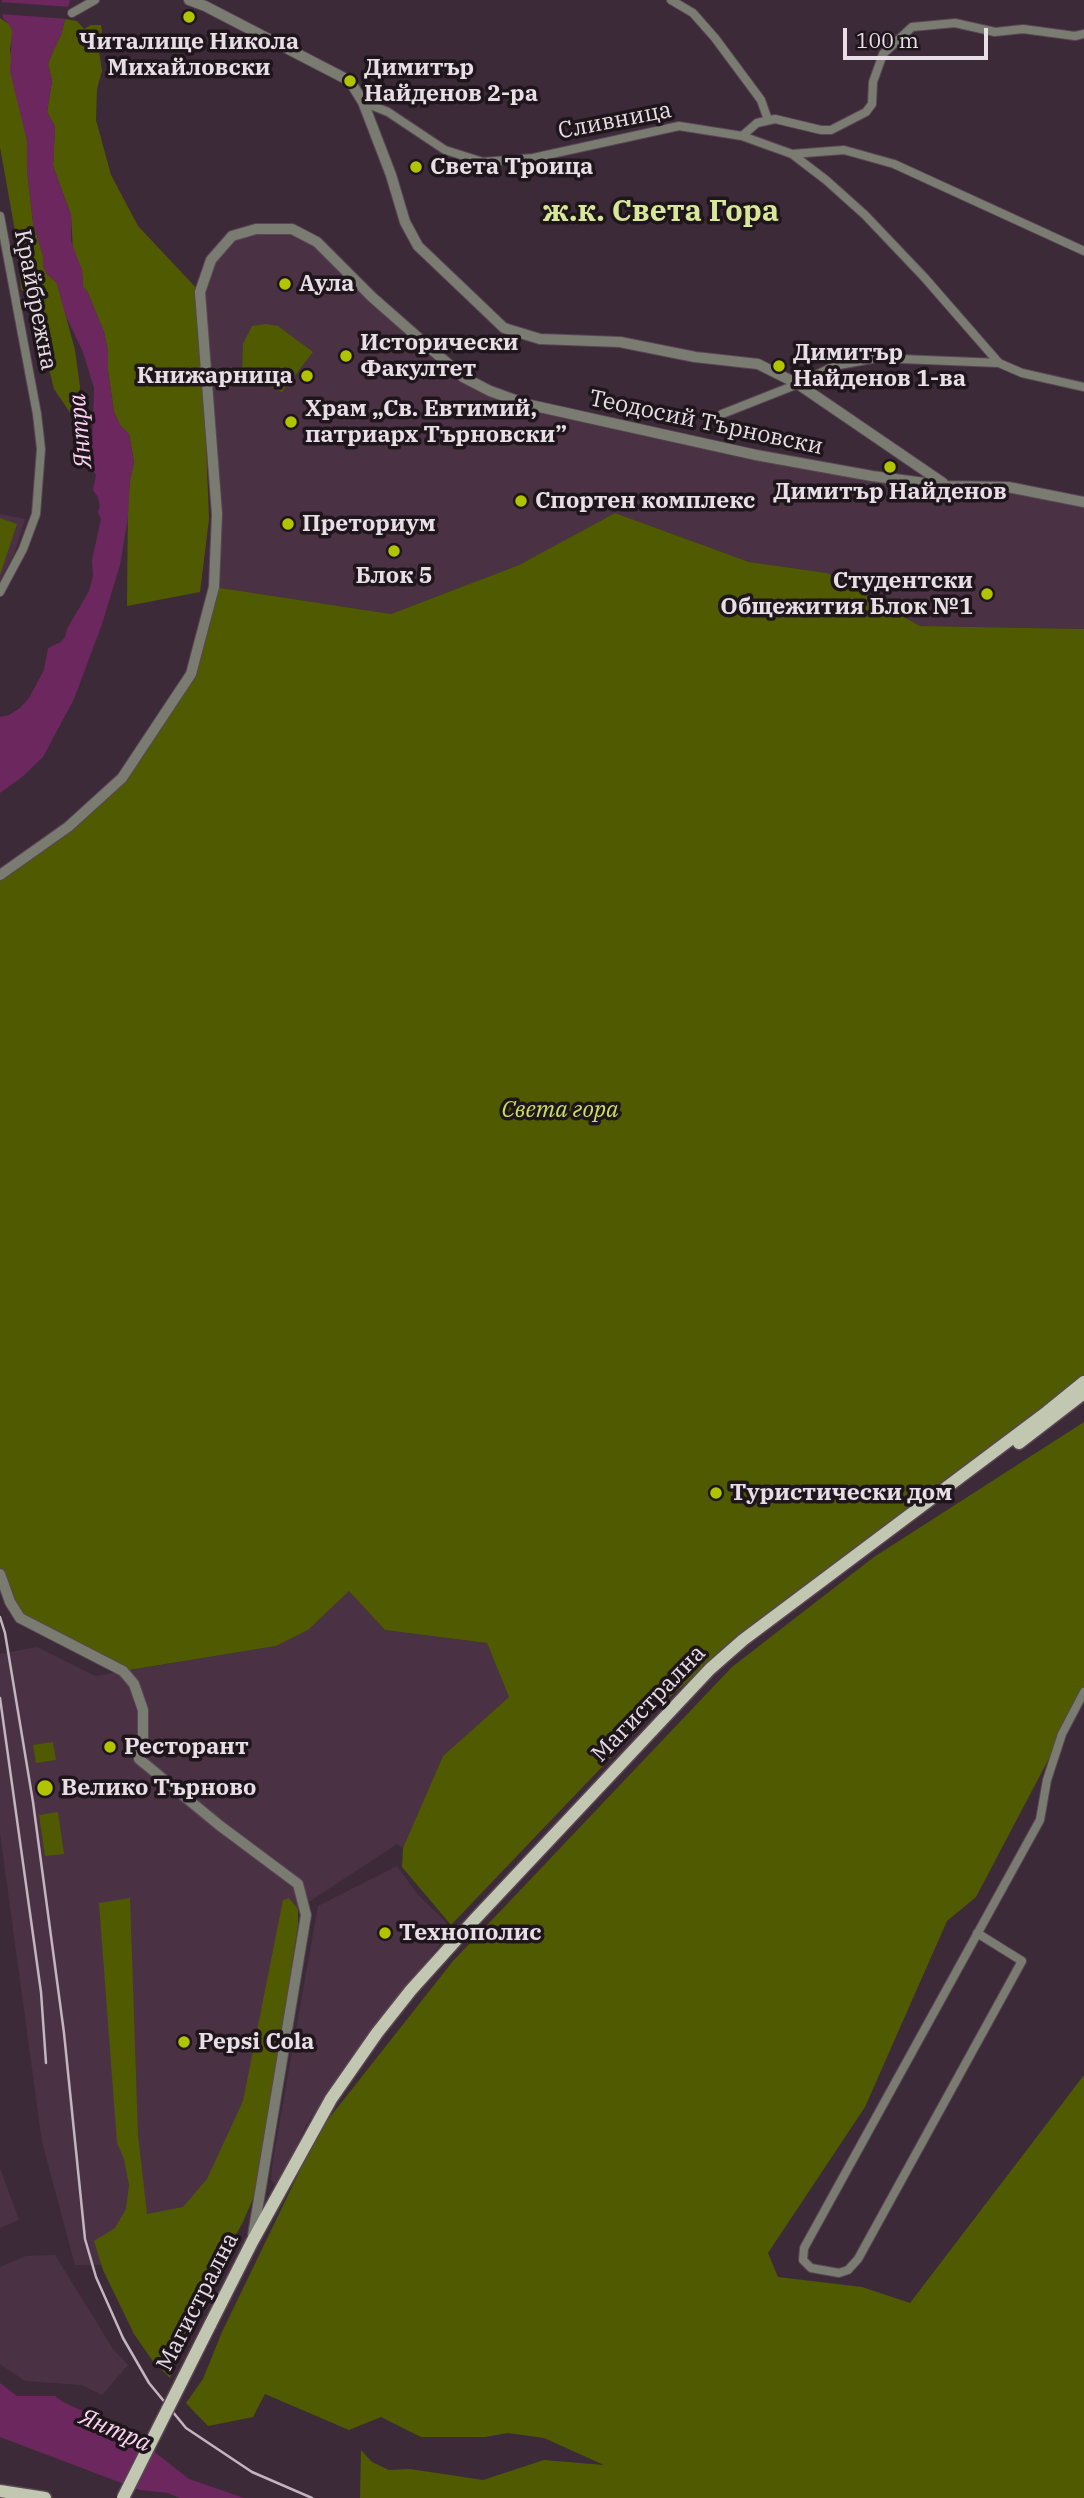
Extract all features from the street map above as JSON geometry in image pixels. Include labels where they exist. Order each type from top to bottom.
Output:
[{"type":"main road","name":"Магистрална","points":[[123,2498],[252,2242],[314,2127],[357,2061],[411,1990],[710,1669],[771,1619],[1084,1382]]},
{"type":"main road","name":"Магистрална","points":[[314,2127],[425,1984],[630,1760],[714,1674],[783,1616],[1053,1419],[1084,1393]]},
{"type":"main road","points":[[0,2491],[45,2498]]},
{"type":"street","points":[[72,13],[95,0]]},
{"type":"street","name":"Сливница","points":[[189,0],[350,81],[363,102],[388,111],[445,150],[483,162],[533,158],[679,126],[742,136],[792,154],[865,215],[924,277],[999,363],[1022,373],[1084,387]]},
{"type":"street","points":[[671,0],[693,13],[715,38],[761,100],[768,120]]},
{"type":"street","points":[[742,136],[757,123],[775,119],[831,130],[866,112],[872,104],[873,82],[883,54],[912,27],[955,23],[995,32],[1023,29],[1075,36],[1084,34]]},
{"type":"street","points":[[363,102],[391,174],[405,222],[418,246],[504,328],[540,339],[620,342],[695,357],[758,364],[799,384],[947,486]]},
{"type":"street","points":[[792,154],[844,150],[894,164],[1084,251]]},
{"type":"street","name":"Крайбрежна","points":[[0,216],[37,414],[41,449],[36,514],[23,549],[0,592]]},
{"type":"street","name":"Теодосий Търновски","points":[[0,875],[68,827],[122,778],[191,674],[214,587],[217,514],[200,292],[211,260],[232,236],[256,229],[292,229],[317,242],[372,297],[463,377],[490,391],[526,404],[756,455],[872,477],[947,486],[1008,487],[1084,502]]},
{"type":"street","points":[[722,414],[799,384],[834,366],[877,358],[999,363]]},
{"type":"street","points":[[0,1574],[10,1602],[20,1618],[122,1671],[135,1684],[143,1710],[139,1759],[219,1825],[298,1884],[306,1915],[252,2242]]},
{"type":"street","points":[[977,1933],[1022,1961],[858,2259],[848,2270],[839,2273],[811,2267],[803,2260],[804,2248],[977,1933],[1040,1820],[1047,1780],[1062,1734],[1084,1692]]},
{"type":"shaded area","points":[[292,229],[317,242],[463,377],[526,404],[872,476],[1008,487],[1084,502],[1084,629],[920,626],[827,573],[749,562],[615,513],[519,565],[391,614],[214,587],[217,514],[200,292],[211,260],[232,236]]},
{"type":"shaded area","points":[[0,514],[25,519],[14,554],[0,580]]},
{"type":"shaded area","points":[[349,1590],[385,1630],[487,1643],[509,1697],[443,1756],[403,1848],[397,1844],[298,1909],[289,1898],[249,2111],[218,2215],[143,2264],[75,2265],[42,2142],[0,1833],[0,1654],[37,1647],[95,1676],[276,1646],[308,1630]]},
{"type":"shaded area","points":[[397,1866],[418,1895],[446,1922],[449,1933],[378,2023],[306,2125],[278,2188],[271,2180],[273,2160],[318,1906]]},
{"type":"shaded area","points":[[0,2168],[19,2220],[0,2228]]},
{"type":"shaded area","points":[[55,2255],[113,2349],[128,2365],[102,2395],[82,2385],[25,2381],[0,2364],[0,2267],[26,2256]]},
{"type":"green space","points":[[0,18],[9,24],[13,31],[10,50],[27,141],[27,170],[33,223],[43,256],[43,266],[57,283],[75,350],[80,387],[78,407],[73,417],[54,389],[36,318],[40,308],[21,289],[20,274],[23,262],[18,248],[0,147]]},
{"type":"green space","points":[[65,19],[77,21],[84,29],[91,25],[101,25],[99,51],[102,71],[97,89],[96,120],[111,175],[138,226],[200,292],[209,519],[200,592],[127,606],[128,500],[134,462],[129,434],[120,425],[114,412],[104,332],[83,287],[82,270],[73,251],[71,215],[53,166],[55,127],[47,112],[52,81],[48,64]]},
{"type":"green space","points":[[252,326],[278,326],[313,352],[282,392],[242,374],[243,344]]},
{"type":"green space","name":"Света гора","points":[[615,513],[749,562],[827,573],[920,626],[1084,629],[1084,1377],[971,1465],[925,1492],[911,1508],[729,1645],[662,1704],[451,1925],[402,1867],[403,1848],[443,1756],[509,1697],[487,1643],[385,1630],[349,1591],[308,1630],[276,1646],[123,1671],[20,1618],[0,1574],[0,875],[68,827],[122,778],[191,674],[214,587],[391,614],[519,565]]},
{"type":"green space","points":[[0,518],[17,524],[0,575]]},
{"type":"green space","points":[[1084,1422],[1084,1692],[976,1897],[947,1921],[865,2107],[768,2253],[778,2277],[862,2287],[910,2303],[1084,2075],[1084,2498],[360,2498],[361,2450],[372,2462],[389,2470],[410,2469],[483,2480],[544,2460],[604,2465],[544,2438],[508,2433],[485,2437],[421,2437],[381,2417],[349,2430],[265,2394],[253,2417],[208,2426],[186,2403],[203,2379],[222,2332],[319,2131],[453,1961],[732,1667],[874,1557]]},
{"type":"green space","points":[[53,1742],[56,1760],[36,1763],[33,1745]]},
{"type":"green space","points":[[58,1812],[64,1854],[45,1856],[39,1815]]},
{"type":"green space","points":[[130,1898],[138,2135],[147,2214],[183,2207],[207,2179],[243,2101],[283,1900],[289,1898],[298,1909],[298,1925],[258,2187],[243,2222],[203,2293],[170,2378],[152,2360],[134,2334],[103,2270],[94,2241],[115,2228],[126,2209],[129,2185],[124,2159],[117,2143],[99,1903]]},
{"type":"water","points":[[2,0],[70,0],[61,35],[48,64],[52,81],[47,112],[55,127],[53,166],[71,215],[71,241],[82,270],[83,287],[104,332],[114,412],[120,425],[129,434],[134,462],[120,565],[102,624],[74,699],[43,757],[0,793],[0,717],[20,708],[29,698],[44,670],[48,648],[65,637],[89,591],[93,576],[92,560],[101,519],[98,497],[93,490],[96,475],[89,461],[92,448],[94,388],[83,352],[65,314],[57,283],[43,266],[43,256],[33,223],[27,170],[27,141],[10,72],[12,31],[3,18]]},
{"type":"water","name":"Янтра","points":[[0,2383],[17,2396],[55,2396],[129,2432],[189,2479],[244,2498],[180,2498],[168,2493],[140,2490],[0,2437]]},
{"type":"pier","points":[[0,2],[71,7],[69,19],[0,14]]},
{"type":"railway","points":[[0,1617],[5,1633],[33,1802],[64,2033],[85,2239],[96,2277],[123,2338],[149,2383],[186,2428],[252,2472],[312,2498]]},
{"type":"railway","points":[[0,1698],[41,1992],[46,2063]]},
{"type":"place","name":"Читалище Никола Михайловски","points":[[189,17]]},
{"type":"place","name":"Димитър Найденов 2-ра","points":[[350,81]]},
{"type":"place","name":"Света Троица","points":[[416,167]]},
{"type":"place","name":"Аула","points":[[285,284]]},
{"type":"place","name":"Исторически Факултет","points":[[346,356]]},
{"type":"place","name":"Димитър Найденов 1-ва","points":[[779,366]]},
{"type":"place","name":"Книжарница","points":[[307,376]]},
{"type":"place","name":"Храм „Св. Евтимий, патриарх Търновски”","points":[[291,422]]},
{"type":"place","name":"Димитър Найденов","points":[[890,467]]},
{"type":"place","name":"Спортен комплекс","points":[[521,501]]},
{"type":"place","name":"Преториум","points":[[288,524]]},
{"type":"place","name":"Блок 5","points":[[394,551]]},
{"type":"place","name":"Студентски Общежития Блок №1","points":[[987,594]]},
{"type":"place","name":"Туристически дом","points":[[716,1493]]},
{"type":"place","name":"Ресторант","points":[[110,1747]]},
{"type":"place","name":"Велико Търново","points":[[45,1788]]},
{"type":"place","name":"Технополис","points":[[385,1933]]},
{"type":"place","name":"Pepsi Cola","points":[[184,2042]]},
{"type":"district","name":"ж.к. Света Гора","points":[[661,212]]}]
